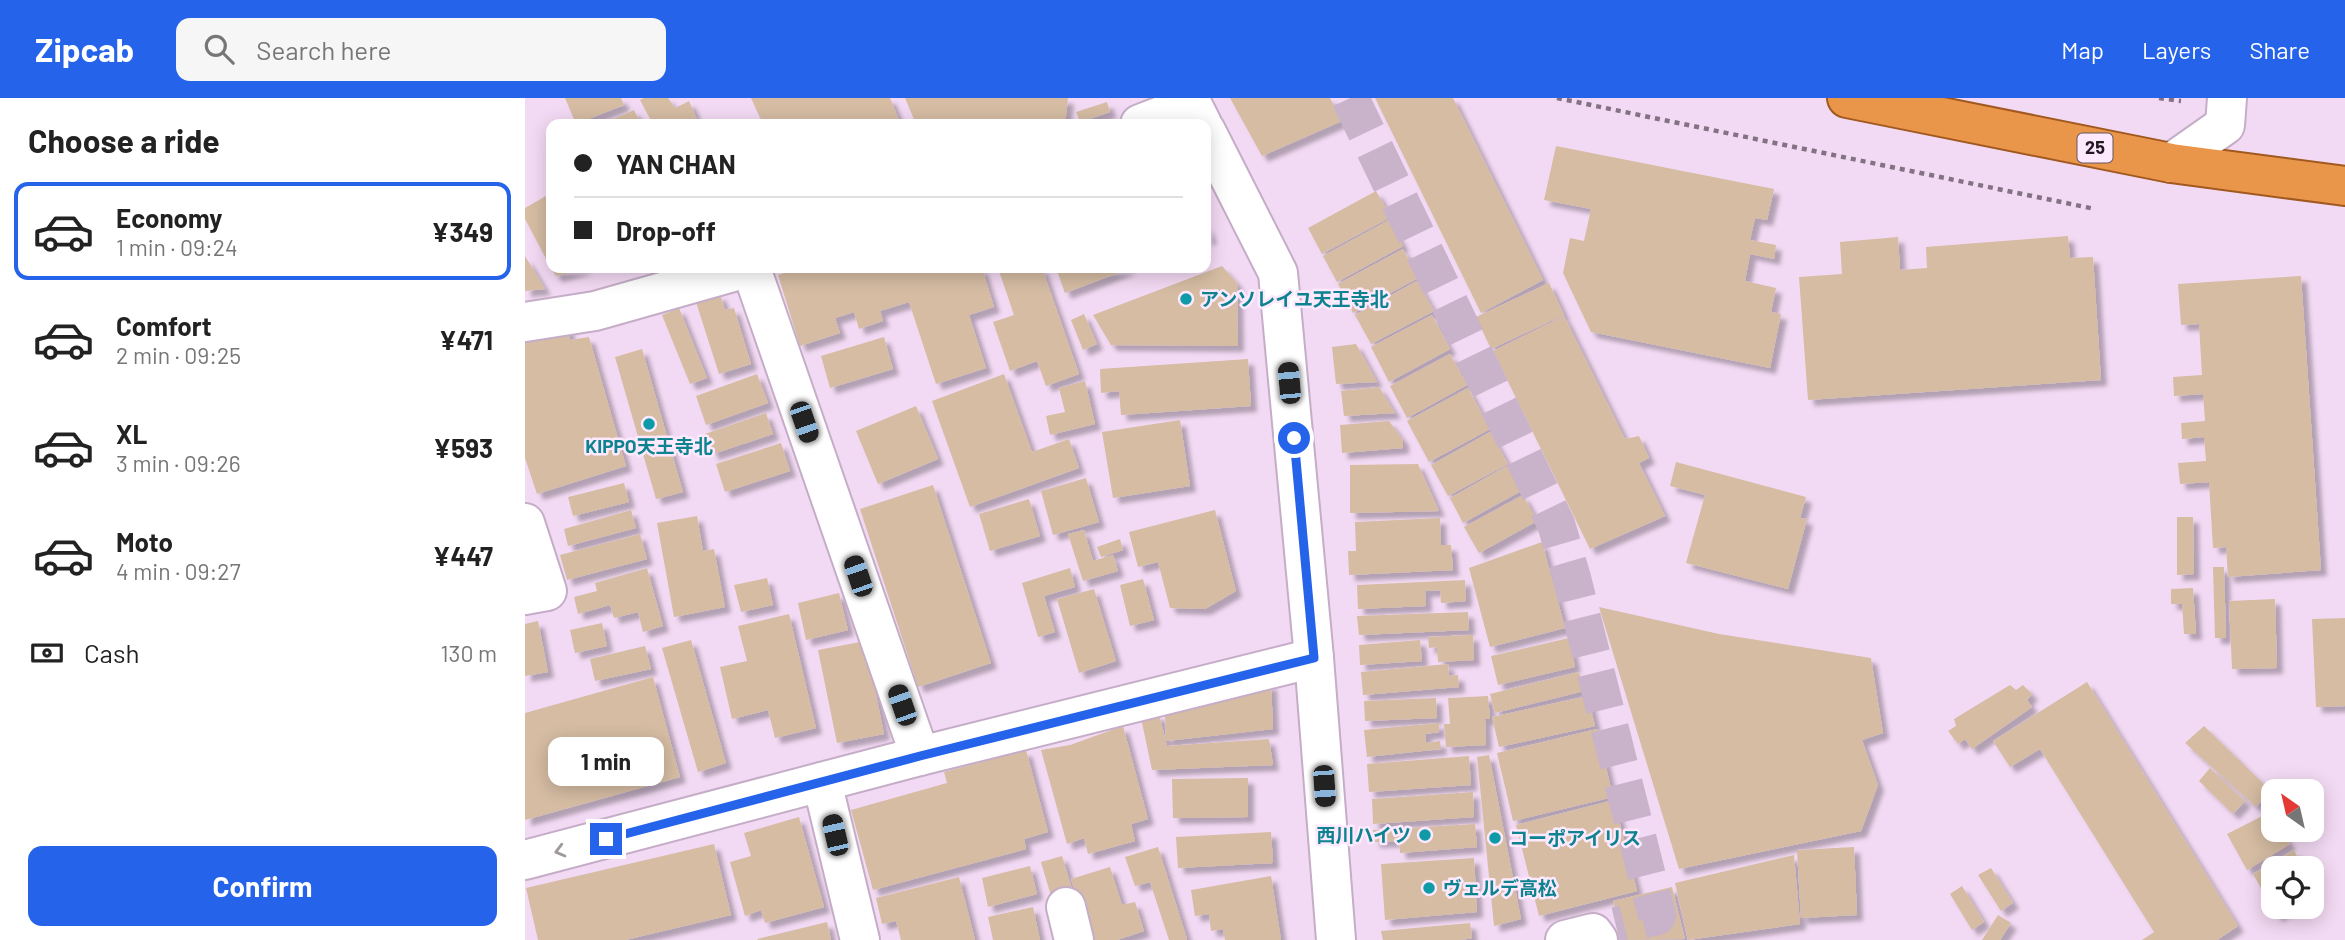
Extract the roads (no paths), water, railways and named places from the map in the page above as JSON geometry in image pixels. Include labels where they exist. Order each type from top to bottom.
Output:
[{"type":"highway","name":"25","points":[[1847,98],[1922,105],[2171,163],[2345,186]]},
{"type":"street","points":[[2171,163],[2225,125],[2227,98]]},
{"type":"street","points":[[1168,119],[1197,114]]},
{"type":"street","points":[[1211,141],[1278,273],[1314,658],[1335,940]]},
{"type":"street","points":[[525,322],[595,311],[731,273]]},
{"type":"street","points":[[751,273],[920,756]]},
{"type":"street","points":[[525,523],[547,591],[525,595]]},
{"type":"street","points":[[525,860],[920,756],[1314,658]]},
{"type":"street","points":[[822,782],[860,940]]},
{"type":"street","points":[[1565,940],[1593,933],[1598,940]]},
{"type":"tunnel","points":[[1350,98],[1556,524],[1657,916],[1616,926]]},
{"type":"place","name":"アンソレイユ天王寺北","points":[[1186,299]]},
{"type":"place","name":"KIPPO天王寺北","points":[[649,424]]},
{"type":"place","name":"西川ハイツ","points":[[1425,835]]},
{"type":"place","name":"コーポアイリス","points":[[1495,838]]},
{"type":"place","name":"ヴェルデ高松","points":[[1429,888]]}]
